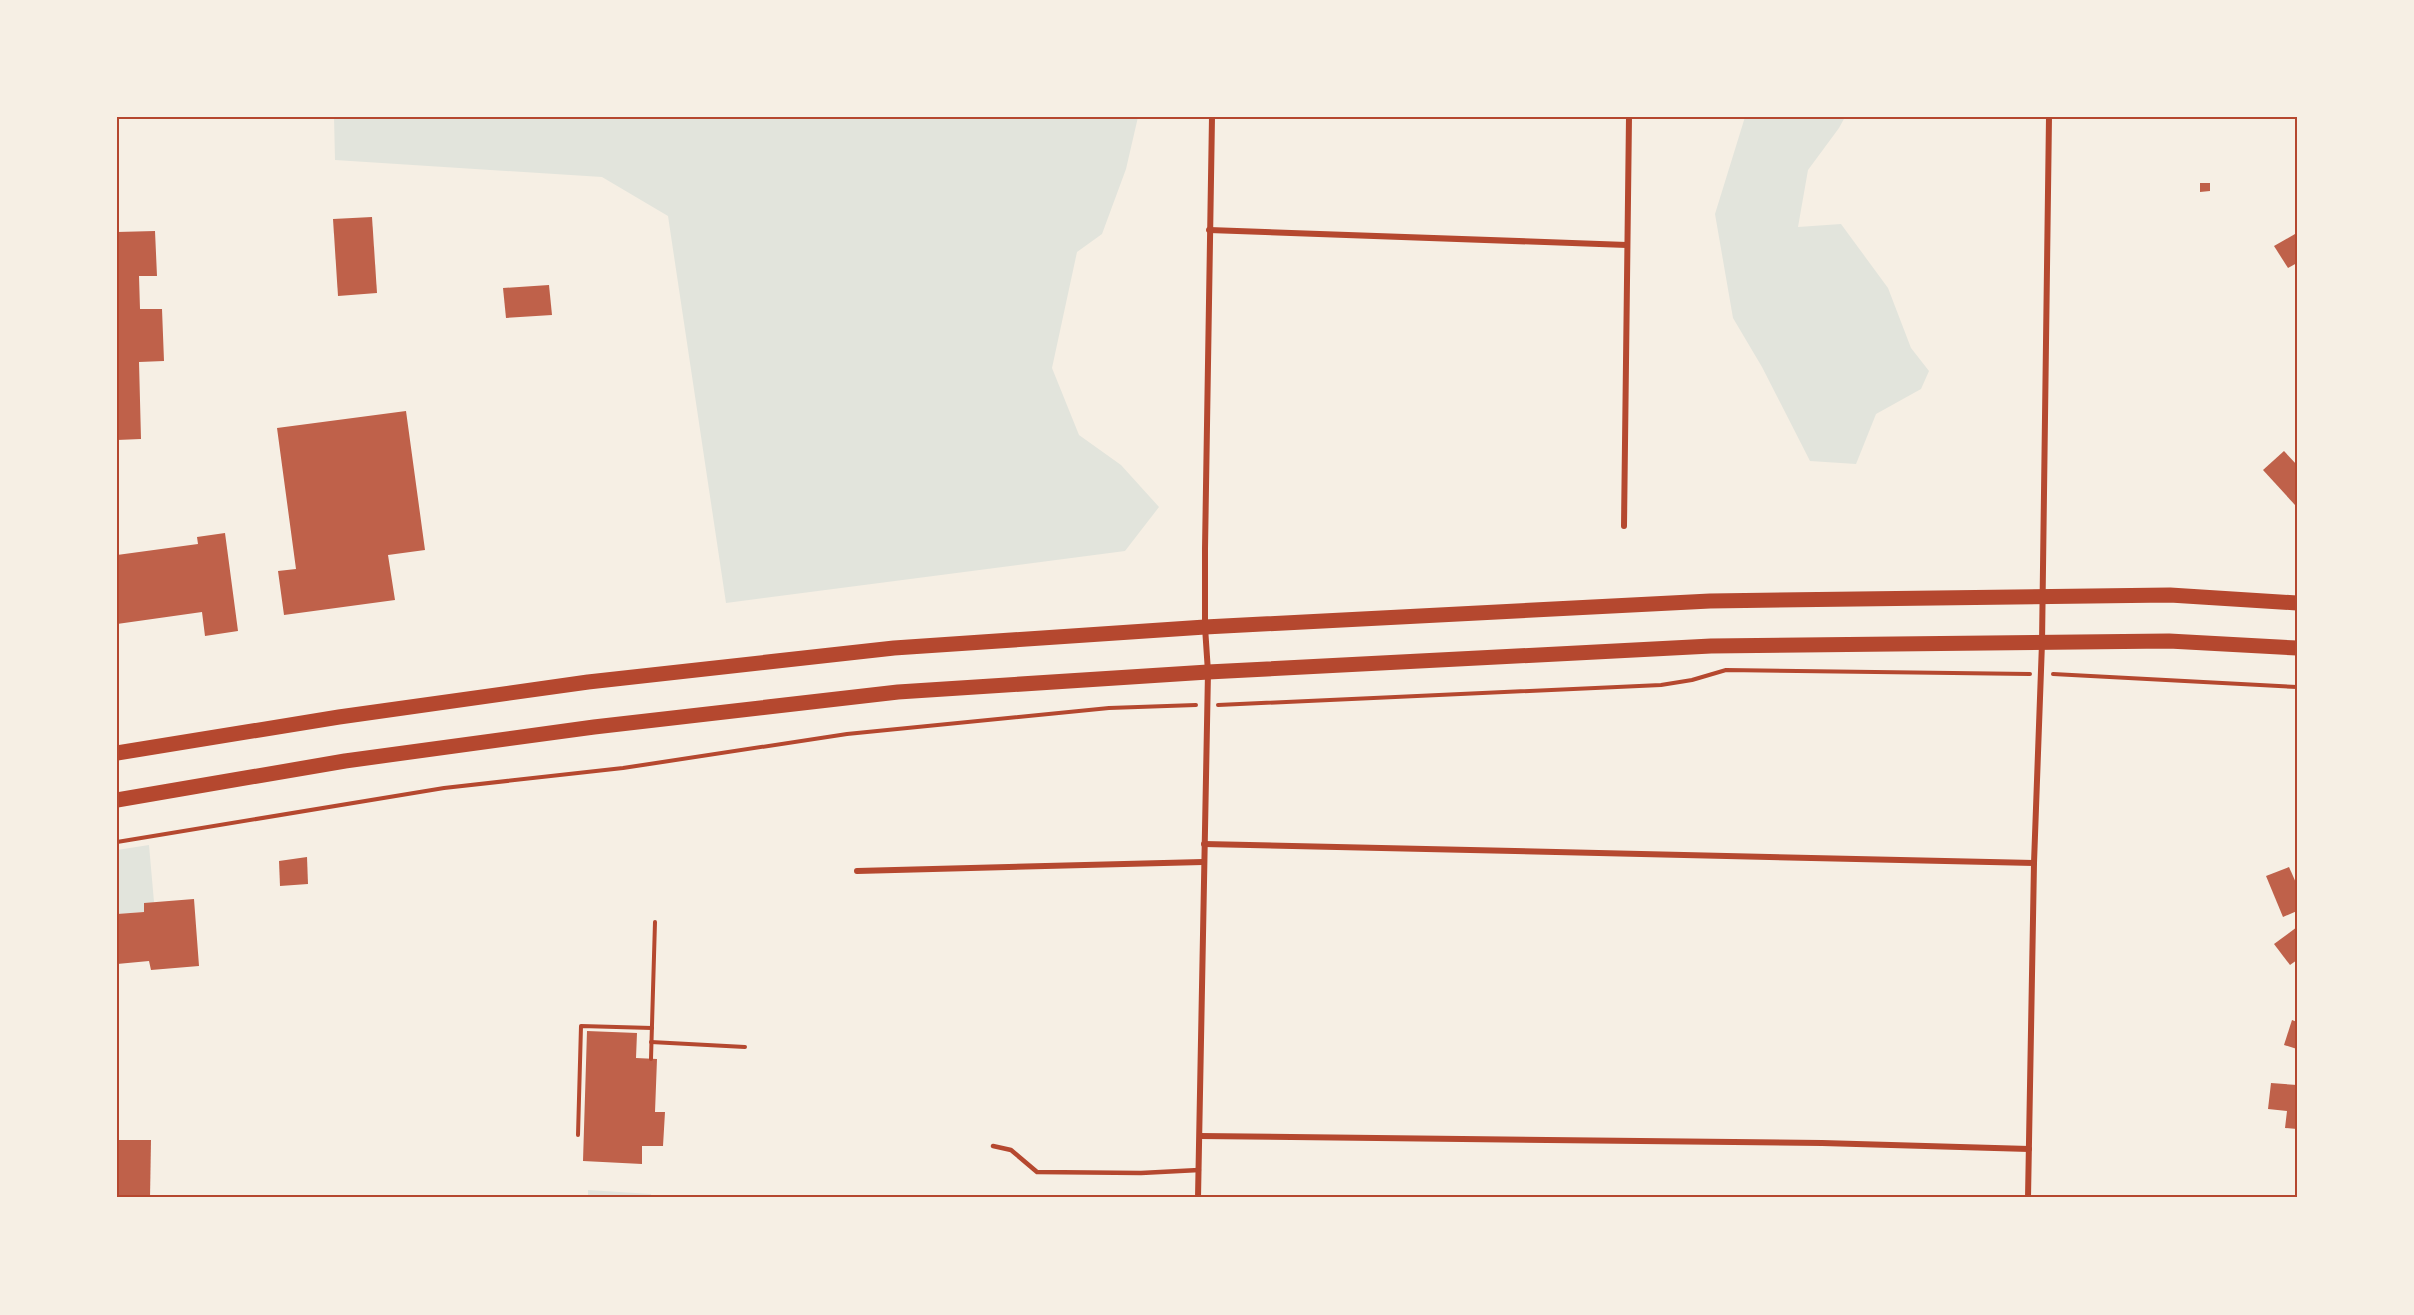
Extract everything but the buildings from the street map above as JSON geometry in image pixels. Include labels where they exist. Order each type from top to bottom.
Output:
[{"type":"main road","points":[[117,753],[339,717],[588,682],[894,648],[1205,627],[1710,601],[2170,595],[2297,603]]},
{"type":"main road","points":[[117,800],[345,761],[594,727],[898,692],[1208,672],[1711,646],[2169,640],[2297,648]]},
{"type":"street","points":[[1198,1198],[1208,672],[1205,627],[1212,117]]},
{"type":"street","points":[[1624,526],[1629,117]]},
{"type":"street","points":[[2028,1198],[2034,863],[2042,643],[2049,117]]},
{"type":"street","points":[[1209,230],[1627,245]]},
{"type":"street","points":[[1204,844],[2034,863]]},
{"type":"street","points":[[857,871],[1203,862]]},
{"type":"street","points":[[1200,1136],[1822,1143],[2029,1149]]},
{"type":"lane","points":[[993,1146],[1011,1150],[1037,1172],[1141,1173],[1199,1170]]},
{"type":"path","points":[[1217,705],[1661,685],[1692,680],[1726,670],[2020,674]]},
{"type":"path","points":[[2059,674],[2297,687]]},
{"type":"path","points":[[117,842],[444,788],[623,768],[848,734],[1109,708],[1192,705]]},
{"type":"path","points":[[651,1059],[656,922]]},
{"type":"path","points":[[578,1136],[581,1026],[652,1028]]},
{"type":"path","points":[[651,1042],[745,1047]]},
{"type":"shaded area","points":[[334,117],[1138,117],[1126,169],[1102,234],[1077,252],[1052,368],[1079,435],[1121,465],[1159,507],[1125,551],[726,603],[668,216],[602,177],[335,160]]},
{"type":"shaded area","points":[[1745,117],[1845,117],[1808,170],[1798,227],[1841,224],[1888,288],[1911,348],[1929,371],[1921,389],[1876,414],[1856,464],[1810,461],[1762,367],[1733,318],[1715,214]]},
{"type":"shaded area","points":[[149,845],[154,902],[144,912],[117,914],[117,850]]},
{"type":"shaded area","points":[[588,1190],[651,1194],[652,1198],[588,1198]]}]
